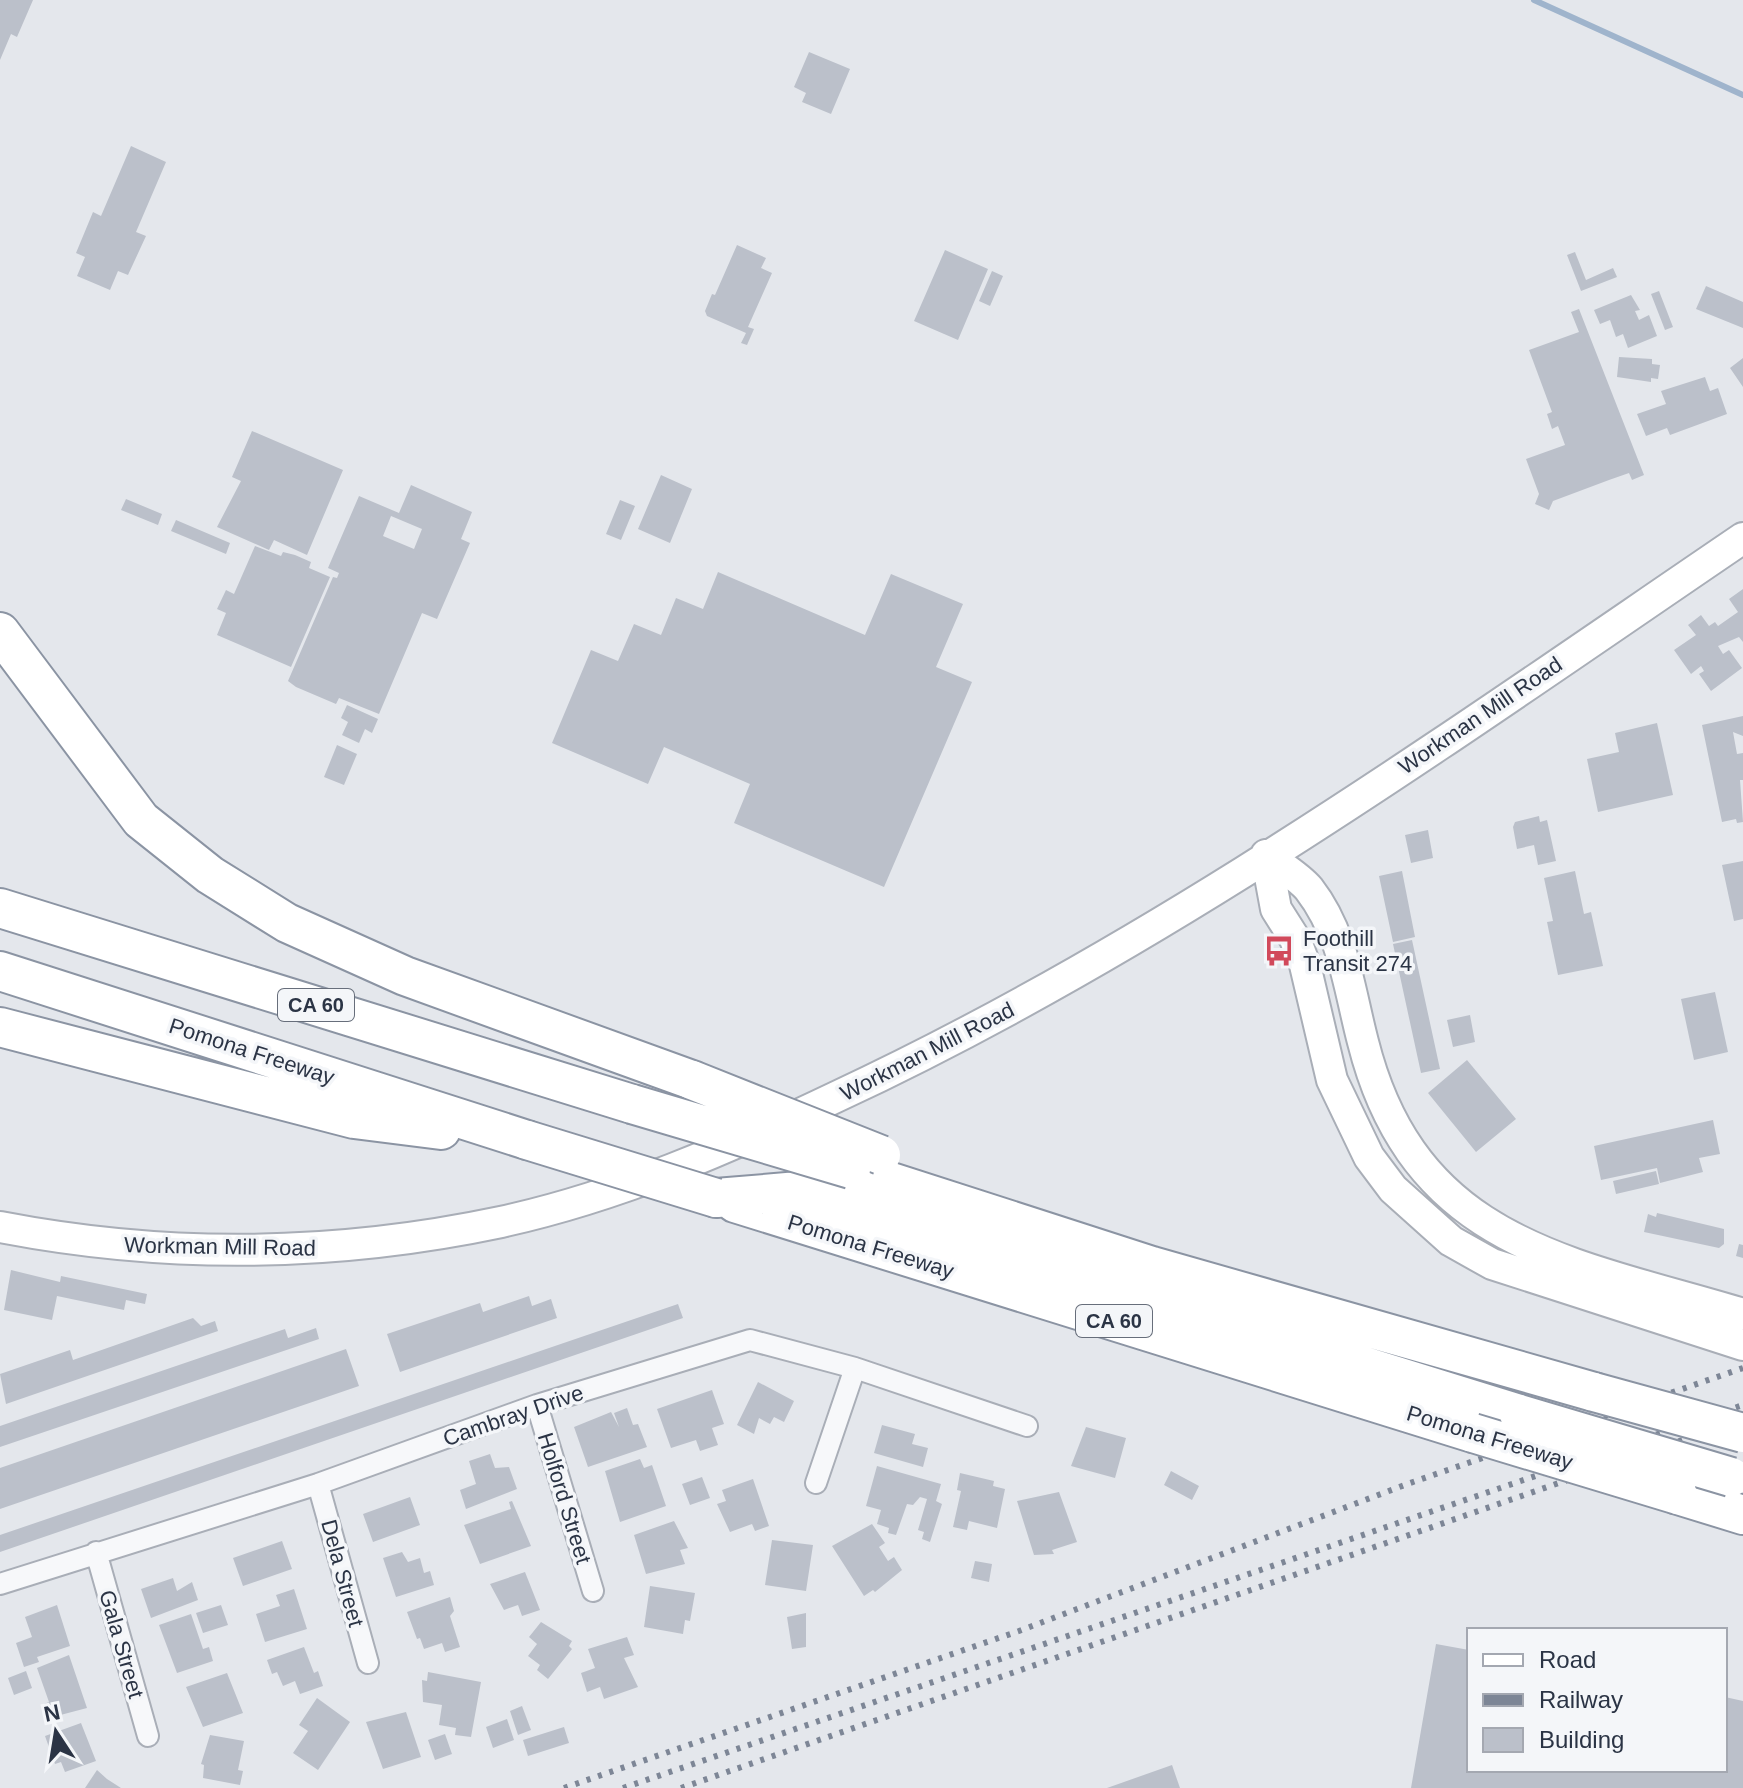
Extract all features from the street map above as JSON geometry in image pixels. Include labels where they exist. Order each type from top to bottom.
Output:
[{"type":"highway","points":[[0,601],[39,683]]},
{"type":"highway","points":[[0,632],[141,820],[210,875],[287,923],[405,976],[692,1080],[866,1162]]},
{"type":"highway","name":"CA 60","points":[[0,908],[632,1104],[866,1162],[1152,1266],[1743,1433]]},
{"type":"highway","name":"Pomona Freeway","points":[[0,971],[527,1140],[1743,1515]]},
{"type":"highway","points":[[0,1027],[354,1119],[527,1140]]},
{"type":"highway","points":[[716,1198],[799,1191],[1737,1479]]},
{"type":"main road","name":"Workman Mill Road","points":[[0,1227],[134,1246],[281,1251],[389,1241],[502,1221],[681,1169],[975,1029],[1068,978],[1266,855],[1743,538]]},
{"type":"main road","points":[[1266,855],[1307,887],[1329,921],[1343,953],[1363,1043],[1385,1109],[1403,1141],[1449,1197],[1479,1220],[1536,1252],[1743,1314]]},
{"type":"main road","points":[[1266,855],[1276,909],[1295,939],[1305,965],[1332,1080],[1350,1123],[1393,1189],[1451,1241],[1492,1264],[1734,1342]]},
{"type":"street","name":"Cambray Drive","points":[[0,1584],[318,1484],[537,1405],[750,1340],[855,1368],[1027,1426]]},
{"type":"street","points":[[816,1483],[855,1368]]},
{"type":"street","name":"Holford Street","points":[[537,1405],[593,1591]]},
{"type":"street","name":"Dela Street","points":[[318,1484],[368,1663]]},
{"type":"street","name":"Gala Street","points":[[96,1552],[148,1736]]},
{"type":"building","points":[[0,0],[33,0],[17,37],[11,34],[0,60]]},
{"type":"building","points":[[809,52],[850,69],[831,114],[802,102],[806,93],[794,87]]},
{"type":"building","points":[[131,146],[166,162],[136,232],[146,236],[128,275],[118,271],[110,290],[77,276],[85,257],[76,253],[93,212],[101,216]]},
{"type":"building","points":[[737,245],[766,258],[761,268],[772,273],[748,327],[754,329],[747,345],[741,343],[746,333],[707,316],[705,311]]},
{"type":"building","points":[[945,250],[988,269],[958,340],[914,321]]},
{"type":"building","points":[[1575,252],[1586,280],[1613,268],[1617,277],[1581,291],[1567,255]]},
{"type":"building","points":[[992,271],[1003,276],[990,306],[979,301]]},
{"type":"building","points":[[1706,286],[1743,302],[1743,328],[1696,309]]},
{"type":"building","points":[[1659,291],[1673,327],[1665,330],[1651,294]]},
{"type":"building","points":[[1631,295],[1640,310],[1635,311],[1639,320],[1649,315],[1657,336],[1628,348],[1623,334],[1616,337],[1610,320],[1600,324],[1594,310]]},
{"type":"building","points":[[1579,309],[1644,475],[1632,480],[1629,473],[1609,480],[1553,501],[1549,510],[1535,504],[1539,494],[1526,459],[1565,445],[1558,426],[1552,429],[1547,414],[1552,412],[1529,350],[1579,332],[1571,312]]},
{"type":"building","points":[[1619,357],[1652,359],[1652,364],[1660,365],[1658,379],[1651,378],[1651,382],[1617,377]]},
{"type":"building","points":[[1743,358],[1743,387],[1730,368]]},
{"type":"building","points":[[1705,377],[1710,391],[1718,388],[1727,414],[1670,435],[1667,428],[1646,436],[1637,414],[1666,404],[1661,391]]},
{"type":"building","points":[[252,431],[343,470],[307,555],[274,540],[269,550],[217,527],[241,481],[232,477]]},
{"type":"building","points":[[661,475],[692,489],[670,543],[638,529]]},
{"type":"building","points":[[411,485],[472,512],[461,539],[470,543],[437,619],[422,613],[379,714],[339,698],[336,704],[296,687],[288,681],[333,577],[337,578],[339,573],[328,568],[359,496],[399,513]],"holes":[[[391,516],[422,529],[414,549],[383,536]]]},
{"type":"building","points":[[126,499],[162,514],[158,525],[121,510]]},
{"type":"building","points":[[620,500],[635,506],[621,540],[606,534]]},
{"type":"building","points":[[176,520],[230,543],[226,554],[171,531]]},
{"type":"building","points":[[255,546],[281,556],[283,552],[295,555],[311,562],[309,568],[330,577],[291,667],[217,635],[226,613],[217,609],[226,590],[234,594]]},
{"type":"building","points":[[718,572],[865,635],[891,574],[963,604],[936,667],[972,682],[884,887],[734,823],[750,784],[664,747],[648,784],[552,743],[591,650],[618,661],[634,624],[661,635],[676,598],[703,609]]},
{"type":"building","points":[[1743,589],[1743,642],[1739,637],[1718,646],[1723,654],[1729,650],[1742,668],[1711,691],[1699,674],[1704,671],[1701,666],[1691,674],[1674,650],[1696,635],[1688,625],[1701,615],[1709,626],[1715,622],[1718,626],[1738,612],[1729,599]]},
{"type":"building","points":[[347,705],[378,719],[372,733],[365,729],[359,743],[342,735],[348,722],[341,718]]},
{"type":"building","points":[[1743,716],[1743,736],[1733,732],[1737,754],[1743,753],[1743,780],[1740,780],[1743,822],[1737,823],[1736,819],[1722,822],[1702,725]]},
{"type":"building","points":[[1657,723],[1673,795],[1598,812],[1587,759],[1619,752],[1615,733]]},
{"type":"building","points":[[337,745],[357,754],[344,785],[324,777]]},
{"type":"building","points":[[1539,816],[1540,822],[1547,820],[1556,861],[1538,865],[1534,845],[1517,849],[1513,827],[1515,822]]},
{"type":"building","points":[[1428,830],[1433,858],[1411,863],[1405,835]]},
{"type":"building","points":[[1743,861],[1743,919],[1734,921],[1722,865]]},
{"type":"building","points":[[1402,871],[1415,937],[1393,942],[1379,876]]},
{"type":"building","points":[[1575,871],[1584,914],[1591,912],[1603,966],[1558,975],[1547,922],[1553,921],[1544,878]]},
{"type":"building","points":[[1412,940],[1440,1069],[1421,1073],[1393,944]]},
{"type":"building","points":[[1715,992],[1728,1052],[1694,1060],[1681,999]]},
{"type":"building","points":[[1470,1015],[1475,1042],[1453,1047],[1447,1020]]},
{"type":"building","points":[[1467,1060],[1516,1119],[1476,1152],[1428,1093]]},
{"type":"building","points":[[1713,1120],[1720,1154],[1699,1158],[1703,1172],[1660,1183],[1657,1168],[1601,1180],[1594,1146]]},
{"type":"building","points":[[1656,1171],[1659,1184],[1616,1194],[1613,1181]]},
{"type":"building","points":[[1657,1213],[1724,1229],[1724,1244],[1719,1248],[1644,1232],[1648,1214],[1656,1217]]},
{"type":"building","points":[[1739,1244],[1743,1245],[1743,1258],[1736,1256]]},
{"type":"building","points":[[11,1270],[60,1282],[61,1276],[147,1294],[145,1304],[126,1300],[124,1310],[57,1296],[52,1320],[4,1310]]},
{"type":"building","points":[[529,1296],[532,1306],[551,1299],[557,1318],[400,1372],[387,1334],[480,1303],[483,1312]]},
{"type":"building","points":[[678,1304],[683,1318],[0,1552],[0,1535]]},
{"type":"building","points":[[193,1318],[201,1326],[215,1321],[218,1331],[6,1404],[0,1374],[70,1350],[73,1360]]},
{"type":"building","points":[[316,1328],[319,1339],[0,1447],[0,1426],[285,1329],[288,1338]]},
{"type":"building","points":[[346,1349],[359,1386],[0,1509],[0,1468]]},
{"type":"building","points":[[758,1382],[794,1401],[784,1422],[774,1417],[770,1424],[759,1418],[754,1434],[737,1425]]},
{"type":"building","points":[[712,1390],[724,1424],[712,1428],[718,1445],[700,1451],[696,1440],[671,1448],[657,1409]]},
{"type":"building","points":[[627,1408],[633,1425],[638,1424],[647,1447],[588,1467],[574,1427],[611,1412],[619,1427],[614,1413]]},
{"type":"building","points":[[882,1425],[915,1434],[912,1444],[928,1448],[923,1467],[874,1453]]},
{"type":"building","points":[[1086,1427],[1126,1438],[1115,1478],[1071,1466]]},
{"type":"building","points":[[490,1454],[495,1468],[509,1467],[517,1489],[466,1509],[460,1490],[476,1484],[469,1461]]},
{"type":"building","points":[[640,1459],[644,1468],[652,1465],[666,1506],[620,1522],[605,1471]]},
{"type":"building","points":[[877,1466],[941,1484],[936,1501],[942,1504],[930,1542],[922,1539],[924,1532],[918,1530],[927,1499],[920,1497],[913,1505],[907,1504],[896,1535],[888,1533],[889,1528],[877,1524],[881,1510],[866,1506]]},
{"type":"building","points":[[1171,1471],[1199,1486],[1192,1500],[1164,1485]]},
{"type":"building","points":[[960,1473],[994,1481],[993,1486],[1005,1489],[997,1528],[969,1521],[967,1530],[953,1527],[961,1491],[957,1490]]},
{"type":"building","points":[[702,1477],[710,1498],[690,1505],[682,1484]]},
{"type":"building","points":[[753,1479],[769,1526],[755,1531],[752,1524],[730,1532],[717,1504],[726,1501],[722,1490]]},
{"type":"building","points":[[1059,1492],[1077,1542],[1052,1550],[1054,1554],[1034,1555],[1017,1501]]},
{"type":"building","points":[[410,1497],[420,1525],[373,1542],[363,1514]]},
{"type":"building","points":[[512,1501],[531,1546],[480,1564],[464,1525],[511,1509],[509,1502]]},
{"type":"building","points":[[674,1521],[688,1548],[680,1550],[685,1564],[646,1574],[634,1535]]},
{"type":"building","points":[[872,1524],[885,1543],[879,1547],[888,1561],[894,1557],[902,1570],[875,1592],[873,1590],[864,1596],[832,1546]]},
{"type":"building","points":[[772,1540],[813,1545],[806,1591],[765,1585]]},
{"type":"building","points":[[282,1541],[292,1569],[243,1586],[233,1558]]},
{"type":"building","points":[[402,1552],[408,1562],[420,1558],[424,1573],[430,1571],[434,1585],[396,1597],[383,1558]]},
{"type":"building","points":[[975,1561],[992,1564],[989,1582],[971,1578]]},
{"type":"building","points":[[525,1572],[540,1610],[522,1616],[518,1605],[504,1610],[490,1584]]},
{"type":"building","points":[[173,1578],[177,1591],[192,1582],[198,1600],[151,1618],[141,1589]]},
{"type":"building","points":[[650,1586],[695,1593],[690,1621],[685,1620],[683,1634],[644,1627]]},
{"type":"building","points":[[294,1589],[307,1629],[265,1642],[256,1614],[280,1606],[276,1595]]},
{"type":"building","points":[[450,1597],[454,1611],[450,1616],[460,1647],[445,1652],[442,1643],[424,1649],[407,1612]]},
{"type":"building","points":[[57,1605],[70,1646],[37,1657],[39,1662],[24,1667],[16,1643],[32,1637],[25,1617]]},
{"type":"building","points":[[221,1605],[228,1625],[203,1633],[196,1613]]},
{"type":"building","points":[[806,1613],[806,1647],[792,1649],[787,1617]]},
{"type":"building","points":[[191,1614],[203,1649],[209,1647],[213,1661],[177,1673],[159,1625]]},
{"type":"building","points":[[541,1622],[572,1641],[569,1646],[572,1649],[548,1679],[537,1670],[540,1665],[528,1656],[537,1644],[529,1637]]},
{"type":"building","points":[[627,1637],[634,1655],[624,1658],[638,1687],[604,1699],[600,1687],[587,1692],[581,1673],[595,1668],[588,1649]]},
{"type":"building","points":[[1436,1644],[1467,1650],[1467,1772],[1727,1772],[1727,1697],[1743,1701],[1743,1788],[1411,1788]]},
{"type":"building","points":[[304,1647],[323,1686],[300,1694],[295,1681],[283,1686],[277,1672],[272,1674],[267,1660]]},
{"type":"building","points":[[69,1655],[87,1708],[49,1718],[44,1704],[49,1702],[37,1668]]},
{"type":"building","points":[[26,1671],[32,1688],[14,1695],[8,1678]]},
{"type":"building","points":[[428,1672],[481,1682],[471,1737],[455,1735],[456,1728],[439,1725],[442,1705],[423,1702],[422,1680],[427,1681]]},
{"type":"building","points":[[227,1673],[243,1713],[203,1727],[186,1687]]},
{"type":"building","points":[[317,1698],[350,1722],[318,1770],[293,1753],[308,1731],[299,1725]]},
{"type":"building","points":[[522,1706],[531,1730],[518,1735],[510,1711]]},
{"type":"building","points":[[406,1712],[421,1757],[383,1769],[366,1722]]},
{"type":"building","points":[[507,1719],[514,1740],[493,1748],[486,1727]]},
{"type":"building","points":[[81,1723],[96,1761],[65,1772],[61,1762],[55,1764],[45,1736]]},
{"type":"building","points":[[564,1727],[569,1743],[528,1756],[523,1740]]},
{"type":"building","points":[[445,1734],[452,1754],[435,1760],[428,1740]]},
{"type":"building","points":[[210,1735],[244,1741],[238,1770],[243,1771],[240,1785],[203,1778],[204,1765],[201,1764]]},
{"type":"building","points":[[1172,1765],[1180,1788],[1107,1788]]},
{"type":"building","points":[[97,1770],[107,1779],[121,1788],[85,1788]]},
{"type":"waterway","points":[[1534,0],[1743,95]]},
{"type":"railway","points":[[564,1788],[1019,1631],[1410,1483],[1743,1368]]},
{"type":"railway","points":[[623,1788],[1743,1405]]},
{"type":"railway","points":[[681,1788],[1743,1419]]},
{"type":"place","name":"Foothill Transit 274","points":[[1279,951]]}]
